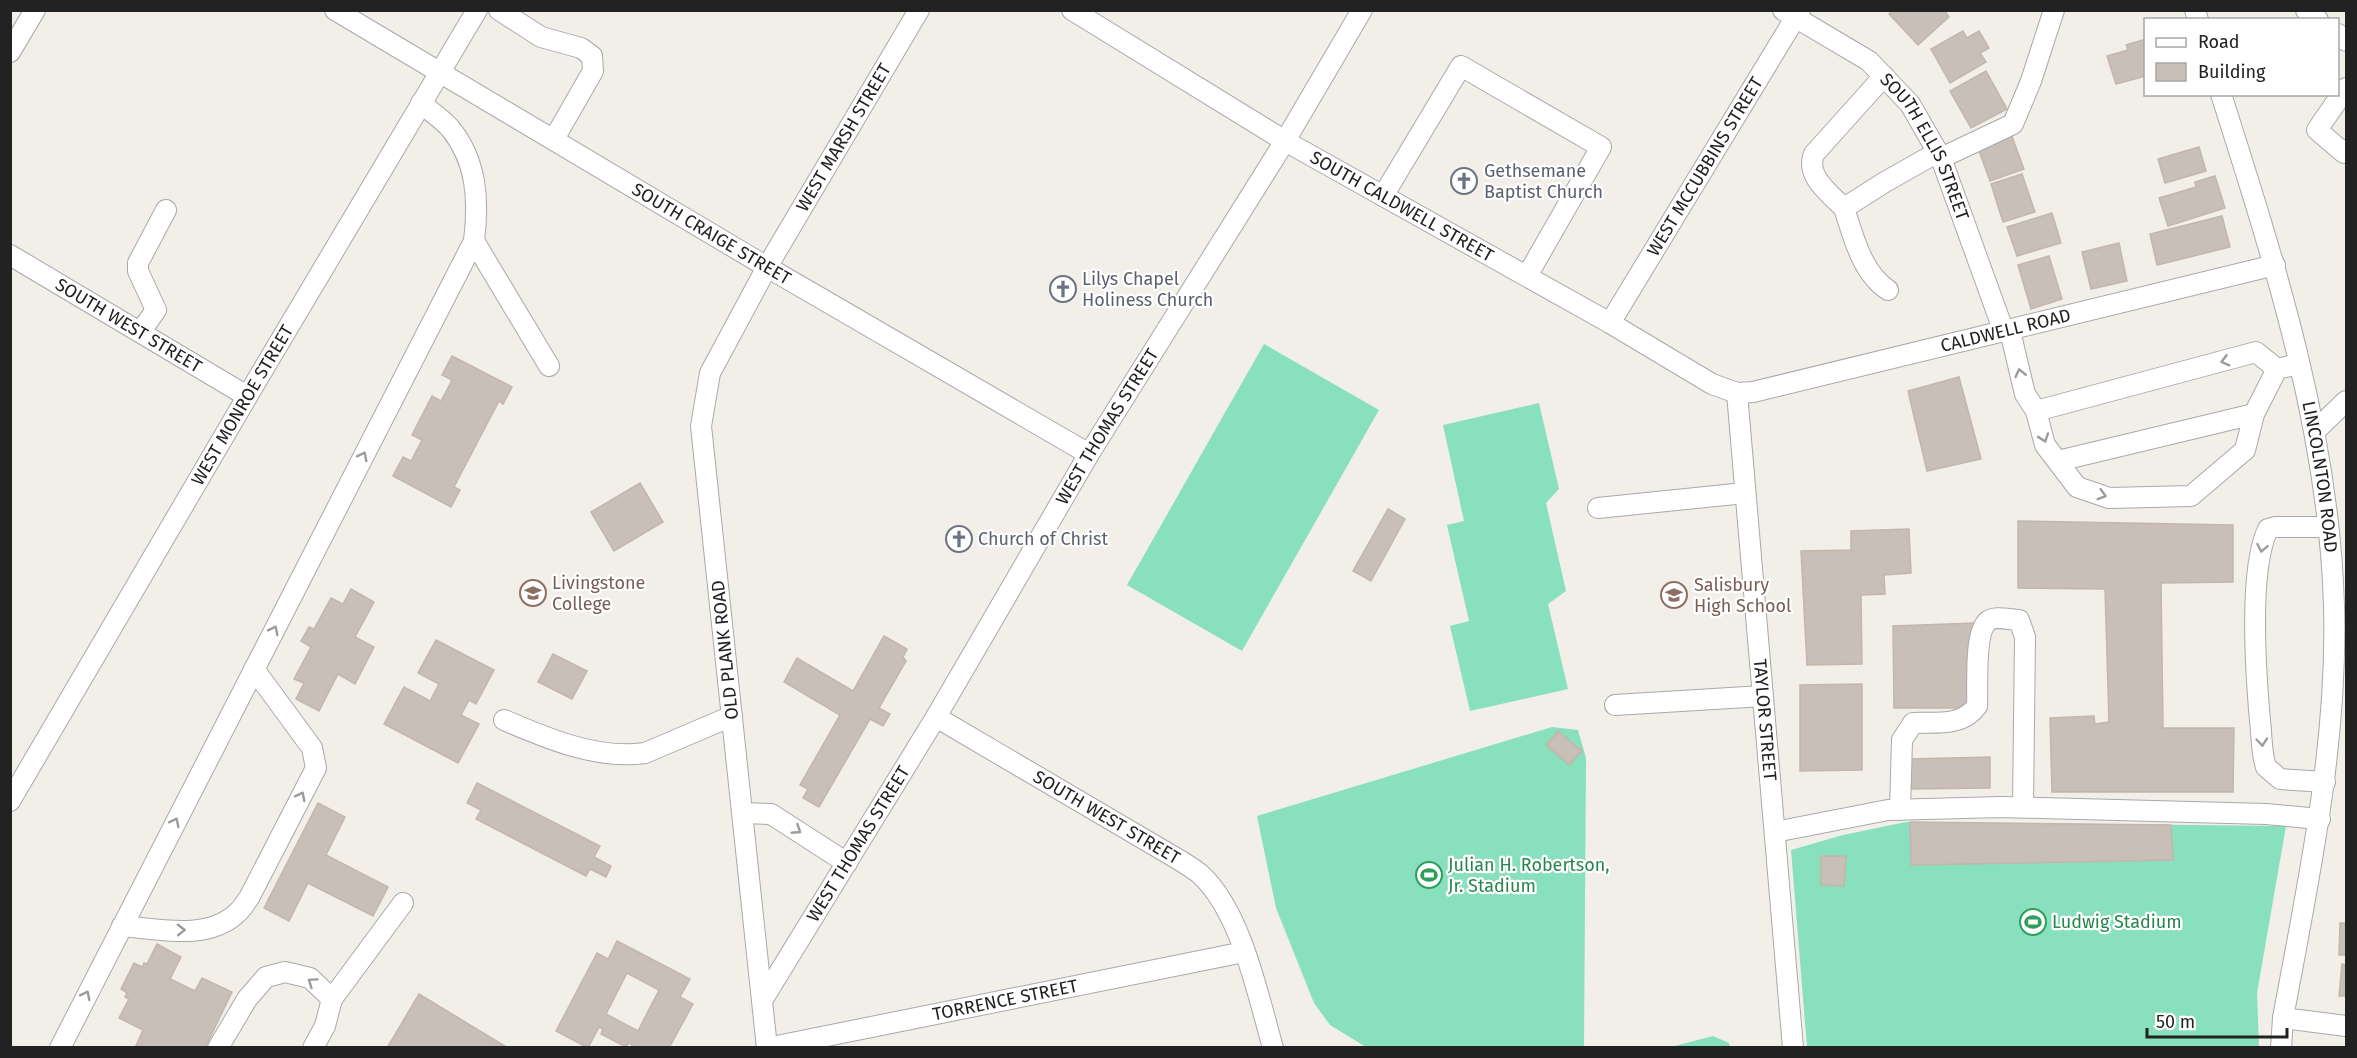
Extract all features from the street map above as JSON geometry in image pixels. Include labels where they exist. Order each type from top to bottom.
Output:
[{"type":"street","points":[[10,52],[35,10]]},
{"type":"street","name":"SOUTH CRAIGE STREET","points":[[335,10],[767,267],[1089,454]]},
{"type":"street","name":"WEST MONROE STREET","points":[[10,801],[477,10]]},
{"type":"street","points":[[499,10],[541,37],[581,48],[592,56],[594,71],[554,139]]},
{"type":"street","name":"WEST MARSH STREET","points":[[767,267],[919,10]]},
{"type":"street","name":"SOUTH CALDWELL STREET","points":[[1072,10],[1285,141],[1610,322],[1712,384],[1737,393]]},
{"type":"street","name":"WEST THOMAS STREET","points":[[763,999],[936,717],[1089,454],[1285,141],[1362,10]]},
{"type":"street","points":[[1844,208],[1885,182],[1940,155],[2013,124],[2031,81],[2054,10]]},
{"type":"street","name":"SOUTH ELLIS STREET","points":[[1793,13],[1869,61],[1910,105],[1940,155],[2007,332],[2025,394],[2036,411],[2045,445],[2077,487],[2109,498],[2191,496],[2245,450],[2254,414],[2277,369]]},
{"type":"street","name":"WEST MCCUBBINS STREET","points":[[1610,322],[1793,13]]},
{"type":"street","points":[[1383,196],[1461,66],[1601,147],[1527,276]]},
{"type":"street","points":[[1884,76],[1814,154],[1811,161],[1812,172],[1816,178],[1844,208],[1866,266],[1880,284],[1888,290]]},
{"type":"street","points":[[2346,88],[2317,130],[2344,153],[2346,150]]},
{"type":"street","name":"LINCOLNTON ROAD","points":[[2223,96],[2275,266],[2315,431],[2334,605],[2333,684],[2325,782],[2283,1018],[2281,1047]]},
{"type":"street","points":[[60,1047],[474,241],[478,208],[470,161],[449,128],[421,103]]},
{"type":"street","points":[[141,331],[156,310],[138,270],[138,263],[166,210]]},
{"type":"street","points":[[474,241],[549,366]]},
{"type":"street","name":"SOUTH WEST STREET","points":[[10,255],[248,396]]},
{"type":"street","name":"CALDWELL ROAD","points":[[1737,393],[1753,392],[2275,266]]},
{"type":"street","name":"OLD PLANK ROAD","points":[[767,267],[710,373],[701,426],[767,1047]]},
{"type":"street","points":[[2036,411],[2256,352],[2277,369],[2299,364]]},
{"type":"street","name":"TAYLOR STREET","points":[[1737,393],[1793,1047]]},
{"type":"street","points":[[2315,431],[2346,400]]},
{"type":"street","points":[[2058,461],[2254,414]]},
{"type":"street","points":[[1598,508],[1745,493]]},
{"type":"street","points":[[2325,782],[2280,779],[2266,767],[2257,684],[2255,638],[2261,554],[2263,539],[2268,530],[2275,527],[2327,527]]},
{"type":"street","points":[[1900,810],[1902,740],[1906,731],[1913,723],[1956,722],[1975,710],[1979,643],[1982,629],[1992,618],[2019,620],[2025,637],[2023,807]]},
{"type":"street","points":[[122,926],[180,932],[214,927],[237,914],[249,898],[316,768],[312,748],[254,669]]},
{"type":"street","points":[[1615,705],[1763,696]]},
{"type":"street","points":[[504,720],[550,739],[603,752],[633,755],[645,753],[732,716]]},
{"type":"street","name":"SOUTH WEST STREET","points":[[936,717],[1201,875],[1227,909],[1244,952],[1274,1047]]},
{"type":"street","points":[[1775,832],[1888,810],[2023,807],[2266,814],[2320,819]]},
{"type":"street","points":[[743,813],[771,814],[847,863]]},
{"type":"street","points":[[313,1047],[325,1026],[332,999],[403,903]]},
{"type":"street","name":"TORRENCE STREET","points":[[767,1047],[1244,952]]},
{"type":"street","points":[[218,1047],[247,999],[266,977],[285,972],[310,978],[332,999]]},
{"type":"street","points":[[2283,1018],[2346,1026]]},
{"type":"green space","points":[[1264,344],[1379,410],[1242,651],[1127,585]]},
{"type":"green space","points":[[1539,403],[1559,489],[1546,503],[1566,591],[1548,604],[1568,689],[1470,711],[1450,626],[1469,621],[1447,525],[1464,521],[1443,425]]},
{"type":"green space","name":"Julian H. Robertson, Jr. Stadium","points":[[1552,727],[1578,730],[1586,758],[1584,1047],[1366,1047],[1330,1025],[1314,1003],[1276,908],[1257,816]]},
{"type":"green space","name":"Ludwig Stadium","points":[[1906,822],[2286,826],[2257,993],[2259,1047],[1807,1047],[1791,850],[1843,835]]},
{"type":"green space","points":[[1713,1036],[1729,1043],[1730,1047],[1671,1047]]},
{"type":"building","points":[[1893,10],[1944,10],[1949,17],[1918,45],[1889,14]]},
{"type":"building","points":[[1963,31],[1967,38],[1979,31],[1989,48],[1980,53],[1986,62],[1950,83],[1931,49]]},
{"type":"building","points":[[2144,40],[2144,77],[2116,84],[2107,56],[2128,50],[2126,45]]},
{"type":"building","points":[[1986,71],[2007,109],[1971,128],[1950,91]]},
{"type":"building","points":[[2010,131],[2024,169],[1990,181],[1976,143]]},
{"type":"building","points":[[2199,147],[2206,171],[2165,183],[2158,159]]},
{"type":"building","points":[[2022,174],[2035,212],[2003,222],[1991,184]]},
{"type":"building","points":[[2215,176],[2225,208],[2168,226],[2159,198],[2196,187],[2195,182]]},
{"type":"building","points":[[2052,213],[2061,243],[2017,256],[2007,227]]},
{"type":"building","points":[[2222,216],[2230,247],[2157,265],[2150,234]]},
{"type":"building","points":[[2119,243],[2127,281],[2091,289],[2082,252]]},
{"type":"building","points":[[2049,256],[2062,299],[2031,309],[2018,265]]},
{"type":"building","points":[[452,356],[512,387],[503,404],[499,401],[454,487],[460,490],[451,507],[393,476],[403,457],[411,461],[422,440],[412,435],[432,396],[441,401],[452,380],[442,375]]},
{"type":"building","points":[[1959,377],[1981,459],[1927,471],[1908,391]]},
{"type":"building","points":[[640,483],[663,522],[614,551],[591,512]]},
{"type":"building","points":[[1388,509],[1405,519],[1371,581],[1353,571]]},
{"type":"building","points":[[2018,521],[2233,525],[2233,582],[2161,583],[2163,728],[2234,728],[2233,792],[2052,792],[2050,718],[2094,716],[2095,724],[2109,722],[2105,589],[2018,588]]},
{"type":"building","points":[[1909,529],[1911,573],[1884,575],[1885,594],[1861,595],[1862,664],[1807,665],[1801,551],[1851,550],[1851,531]]},
{"type":"building","points":[[351,589],[374,602],[355,637],[374,647],[355,684],[338,674],[319,711],[296,699],[304,683],[294,679],[311,647],[301,641],[309,627],[314,629],[331,598],[343,604]]},
{"type":"building","points":[[1975,623],[1974,708],[1894,708],[1893,626]]},
{"type":"building","points":[[884,636],[907,649],[903,657],[906,661],[879,708],[890,714],[883,726],[870,719],[819,807],[803,798],[808,789],[800,785],[840,715],[784,682],[797,658],[853,691]]},
{"type":"building","points":[[436,640],[494,670],[476,704],[469,700],[461,715],[479,724],[458,763],[384,724],[404,687],[430,701],[439,684],[418,673]]},
{"type":"building","points":[[553,654],[587,671],[572,699],[538,682]]},
{"type":"building","points":[[1862,684],[1862,770],[1800,771],[1800,685]]},
{"type":"building","points":[[1558,731],[1582,751],[1569,765],[1546,745]]},
{"type":"building","points":[[1990,757],[1990,788],[1910,789],[1909,759]]},
{"type":"building","points":[[477,783],[600,846],[594,857],[611,866],[606,877],[590,869],[586,876],[476,819],[481,810],[467,803]]},
{"type":"building","points":[[318,803],[345,817],[326,855],[388,887],[373,916],[308,883],[289,921],[264,908]]},
{"type":"building","points":[[1910,822],[2171,825],[2173,860],[1911,865]]},
{"type":"building","points":[[1821,856],[1846,856],[1844,886],[1821,885]]},
{"type":"building","points":[[2340,923],[2346,923],[2346,955],[2339,955]]},
{"type":"building","points":[[617,941],[690,979],[680,997],[693,1004],[669,1048],[631,1048],[632,1045],[629,1043],[626,1047],[601,1034],[603,1029],[599,1027],[588,1048],[556,1031],[597,953],[608,959]],"holes":[[[627,973],[659,990],[638,1031],[606,1014]]]},
{"type":"building","points":[[157,944],[181,957],[170,979],[195,991],[202,978],[232,992],[205,1048],[135,1048],[143,1030],[119,1018],[129,999],[125,997],[127,993],[121,989],[134,963],[142,967],[144,963],[147,964]]},
{"type":"building","points":[[2342,964],[2346,965],[2346,996],[2339,996]]},
{"type":"building","points":[[419,994],[508,1048],[387,1048]]},
{"type":"place","name":"Gethsemane Baptist Church","points":[[1464,181]]},
{"type":"place","name":"Lilys Chapel Holiness Church","points":[[1063,289]]},
{"type":"place","name":"Church of Christ","points":[[959,539]]},
{"type":"place","name":"Livingstone College","points":[[533,593]]},
{"type":"place","name":"Salisbury High School","points":[[1674,595]]},
{"type":"place","name":"Julian H. Robertson, Jr. Stadium","points":[[1429,875]]},
{"type":"place","name":"Ludwig Stadium","points":[[2033,922]]}]
